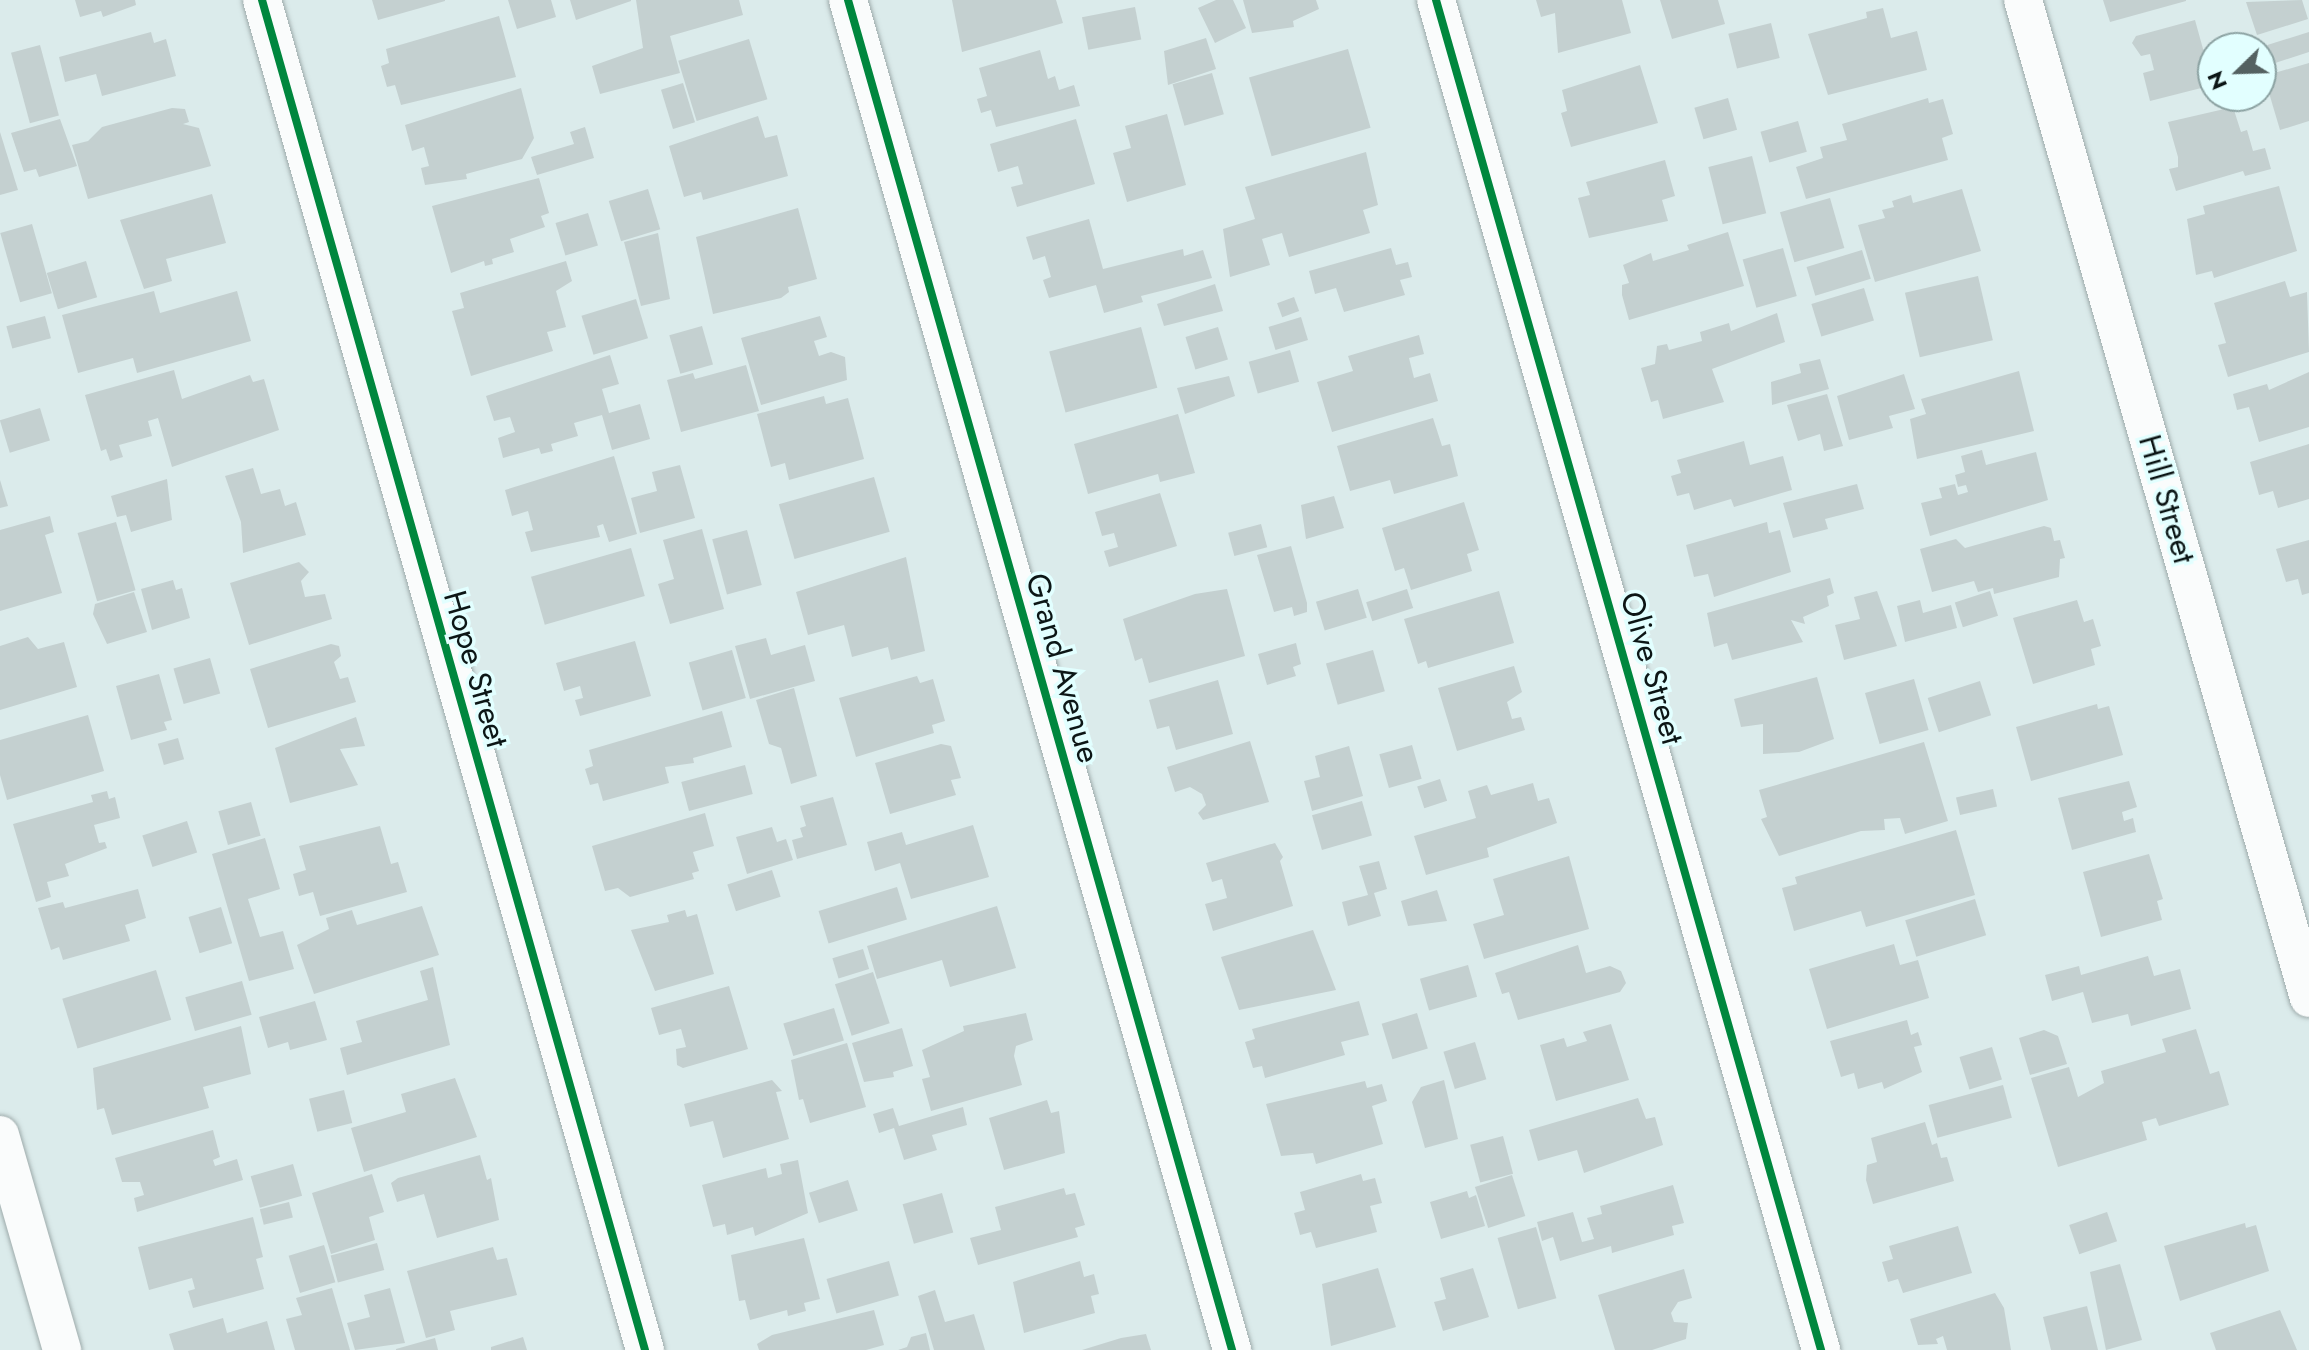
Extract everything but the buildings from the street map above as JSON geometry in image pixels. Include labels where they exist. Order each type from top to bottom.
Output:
[{"type":"street","name":"Hope Street","points":[[262,0],[645,1350]]},
{"type":"street","name":"Grand Avenue","points":[[848,0],[1232,1350]]},
{"type":"street","name":"Olive Street","points":[[1436,0],[1821,1350]]},
{"type":"street","name":"Hill Street","points":[[2023,0],[2309,998]]},
{"type":"street","points":[[0,1135],[62,1350]]},
{"type":"cycle path","points":[[262,0],[645,1350]]},
{"type":"cycle path","points":[[848,0],[1232,1350]]},
{"type":"cycle path","points":[[1436,0],[1821,1350]]}]
